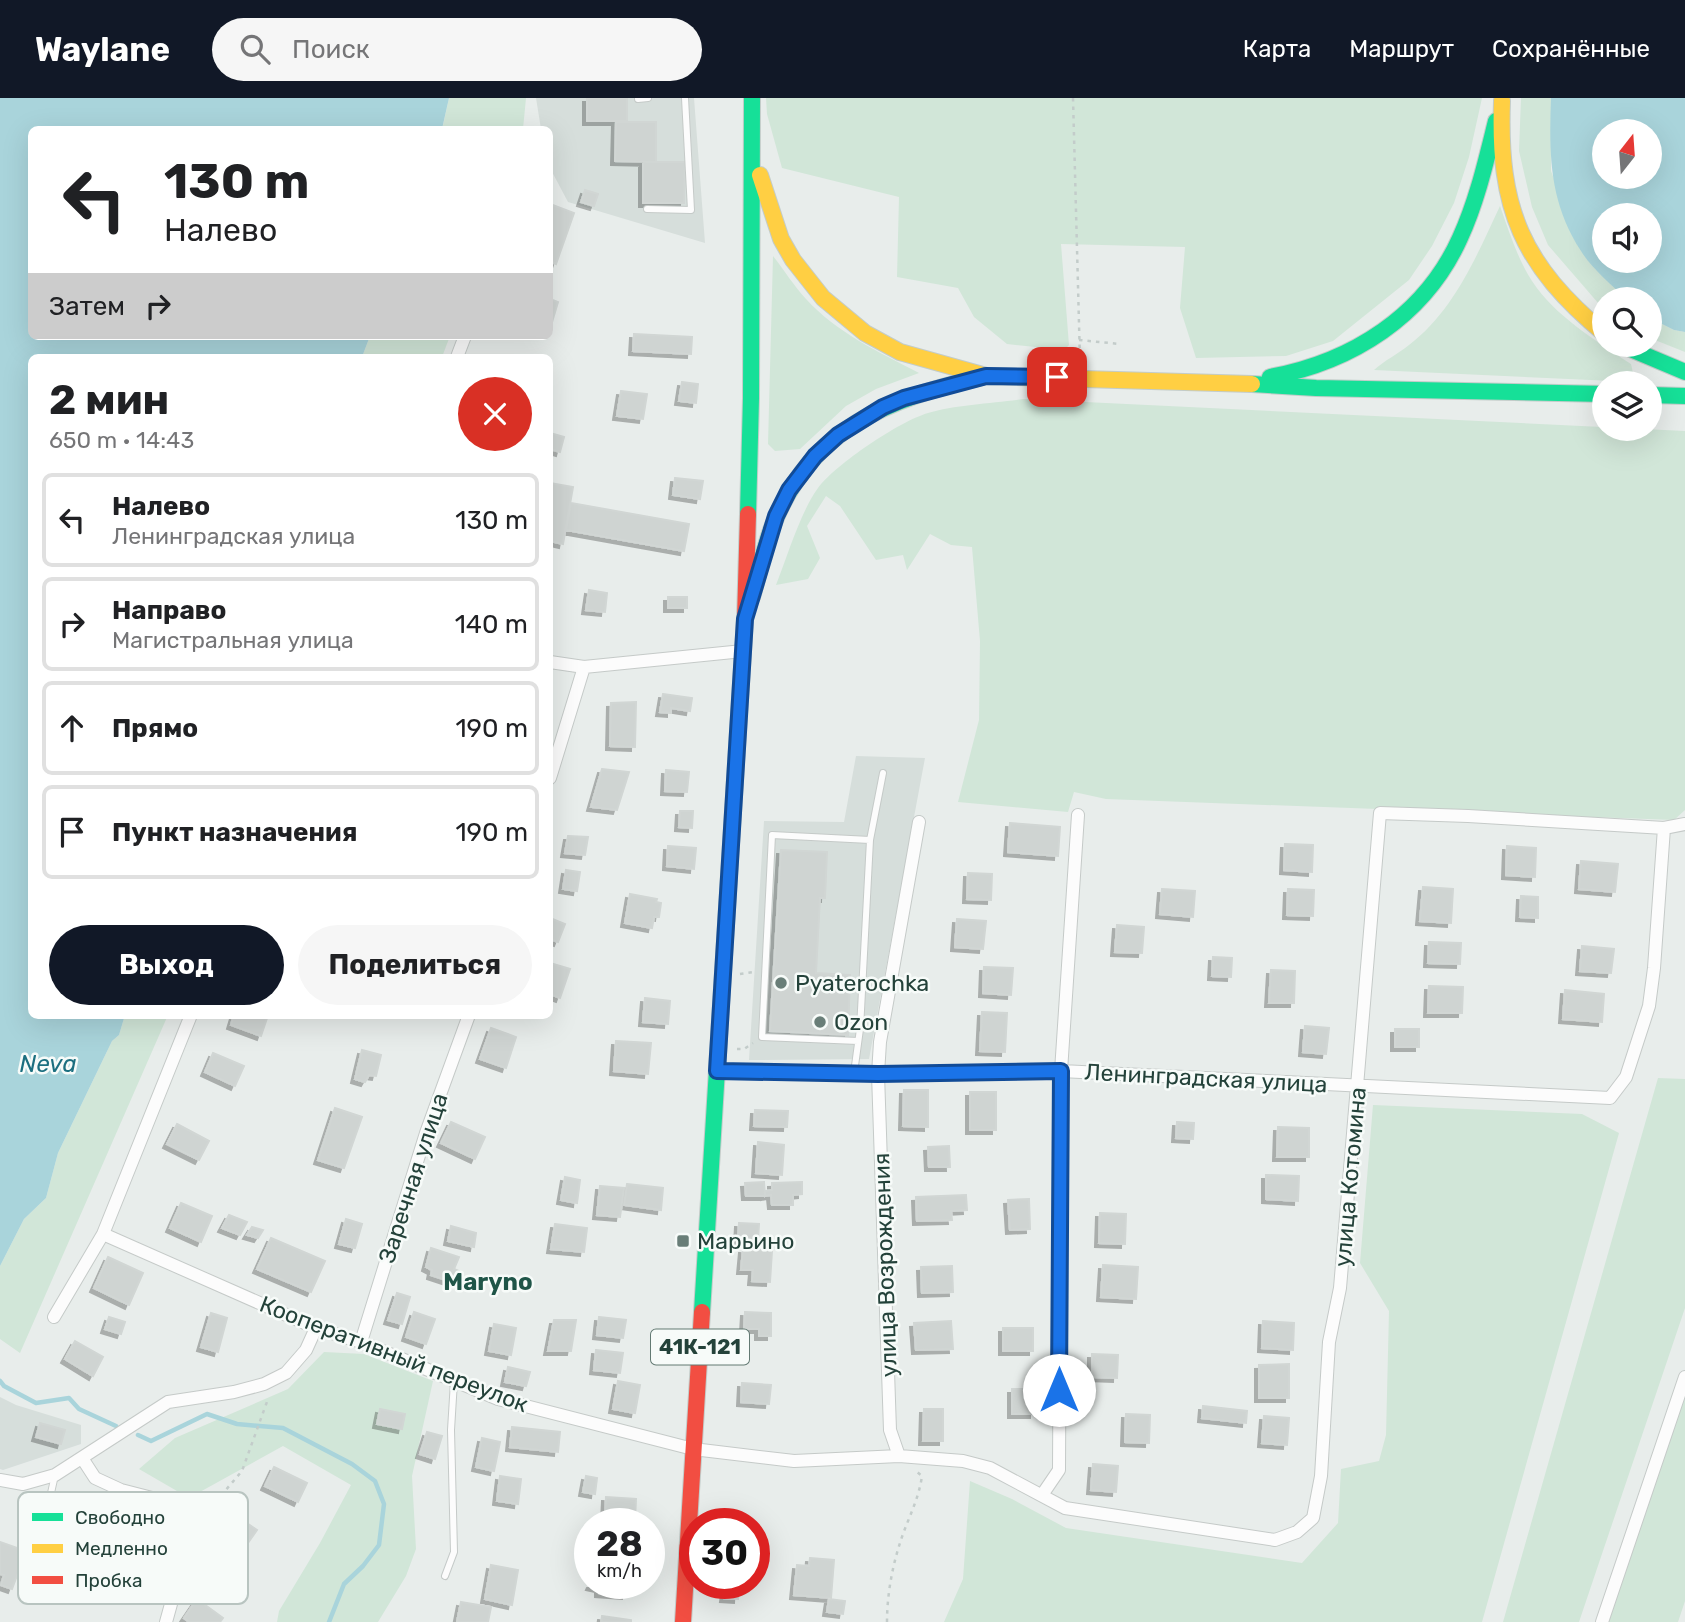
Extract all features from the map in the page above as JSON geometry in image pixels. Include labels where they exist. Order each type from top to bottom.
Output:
[{"type":"main road","points":[[745,619],[751,398],[752,98]]},
{"type":"main road","points":[[1502,100],[1499,132],[1503,178],[1518,228],[1528,251],[1545,277],[1564,300],[1592,323]]},
{"type":"main road","points":[[1223,382],[1279,376],[1335,360],[1379,335],[1418,300],[1453,254],[1486,163],[1502,100]]},
{"type":"main road","points":[[753,132],[764,192],[781,239],[793,260],[823,298],[865,333],[900,352],[986,376],[1223,382],[1316,388],[1592,394]]},
{"type":"main road","points":[[1644,357],[1685,372]]},
{"type":"main road","points":[[745,619],[776,516],[789,490],[815,456],[838,435],[883,407],[904,398],[986,376]]},
{"type":"main road","points":[[1662,395],[1685,396]]},
{"type":"main road","name":"41К-121","points":[[692,1508],[693,1449],[745,619]]},
{"type":"main road","name":"41К-121","points":[[683,1622],[686,1599]]},
{"type":"street","points":[[553,662],[584,667],[743,651]]},
{"type":"street","points":[[553,768],[584,667]]},
{"type":"street","name":"улица Котомина","points":[[1297,1532],[1313,1518],[1321,1476],[1329,1342],[1340,1288],[1380,813],[1664,828]]},
{"type":"street","points":[[1042,1495],[1059,1470],[1061,1071],[1078,815]]},
{"type":"street","name":"улица Возрождения","points":[[899,1456],[890,1430],[878,1074],[880,1042],[919,822]]},
{"type":"street","points":[[1664,828],[1685,824]]},
{"type":"street","name":"Ленинградская улица","points":[[717,1071],[878,1074],[1061,1071],[1610,1098],[1626,1077],[1649,1006],[1664,828]]},
{"type":"street","points":[[54,1317],[103,1234],[189,1019]]},
{"type":"street","name":"Заречная улица","points":[[360,1342],[426,1133],[468,1019]]},
{"type":"street","name":"Кооперативный переулок","points":[[103,1234],[316,1328],[360,1342],[498,1399],[693,1449],[794,1461],[899,1456],[963,1461],[990,1468],[1065,1507],[1275,1540],[1297,1532]]},
{"type":"street","points":[[0,1480],[23,1484],[55,1475],[168,1402],[234,1392],[264,1384],[286,1373],[306,1350],[316,1328]]},
{"type":"street","points":[[1602,1622],[1685,1377]]},
{"type":"street","points":[[82,1458],[95,1478],[129,1492]]},
{"type":"street","points":[[166,1622],[171,1604]]},
{"type":"lane","points":[[638,99],[648,98]]},
{"type":"lane","points":[[647,209],[691,210],[685,98]]},
{"type":"lane","points":[[853,1073],[858,1041],[870,840],[883,773]]},
{"type":"lane","points":[[858,1041],[762,1037],[772,835],[870,840]]},
{"type":"lane","points":[[445,1576],[454,1552],[451,1430],[454,1381]]},
{"type":"lane","points":[[52,1492],[55,1475]]},
{"type":"path","points":[[1073,98],[1080,378]]},
{"type":"path","points":[[1079,340],[1120,344]]},
{"type":"path","points":[[723,970],[736,975],[746,974],[766,964]]},
{"type":"path","points":[[224,1492],[242,1471],[259,1421]]},
{"type":"path","points":[[887,1622],[887,1607],[897,1553],[922,1476],[899,1456]]},
{"type":"shaded area","points":[[536,98],[694,98],[705,243],[568,202],[553,174],[553,126],[541,126]]},
{"type":"shaded area","points":[[856,756],[925,758],[869,1059],[749,1060],[764,821],[844,822]]},
{"type":"shaded area","points":[[0,1397],[16,1405],[81,1425],[81,1444],[0,1469]]},
{"type":"green space","points":[[449,98],[526,98],[523,126],[443,126]]},
{"type":"green space","points":[[766,98],[1482,98],[1469,157],[1454,203],[1432,246],[1409,280],[1333,341],[1286,356],[1196,358],[1180,308],[1185,247],[1061,244],[1069,345],[1064,350],[1007,344],[974,317],[958,288],[897,277],[899,197],[782,168],[767,114]]},
{"type":"green space","points":[[1521,98],[1551,98],[1551,171],[1582,252],[1592,263],[1592,273],[1602,273],[1615,287],[1592,287],[1592,296],[1548,245],[1532,207],[1519,151]]},
{"type":"green space","points":[[1500,206],[1522,263],[1541,294],[1592,338],[1592,357],[1620,357],[1631,364],[1633,371],[1592,371],[1592,380],[1374,370],[1409,345],[1439,316],[1463,281]]},
{"type":"green space","points":[[773,256],[802,294],[831,322],[859,341],[919,373],[876,389],[846,406],[800,449],[775,451],[768,444]]},
{"type":"green space","points":[[1662,324],[1685,332],[1685,352],[1662,343]]},
{"type":"green space","points":[[368,340],[448,340],[443,354],[363,354]]},
{"type":"green space","points":[[1023,399],[1592,427],[1592,441],[1662,441],[1662,430],[1685,431],[1685,810],[1674,820],[1106,799],[1074,792],[1068,812],[958,802],[979,720],[980,641],[972,547],[951,545],[930,534],[907,570],[903,555],[876,560],[840,506],[826,496],[807,526],[820,558],[808,579],[776,585],[800,521],[818,488],[827,478],[853,456],[902,425],[928,413]]},
{"type":"green space","points":[[124,1019],[166,1019],[20,1353],[0,1339],[0,1266],[24,1219],[46,1198],[58,1153],[112,1041],[119,1035]]},
{"type":"green space","points":[[1658,1078],[1685,1079],[1685,1308],[1579,1622],[1503,1622]]},
{"type":"green space","points":[[1373,1105],[1582,1114],[1619,1133],[1482,1622],[944,1622],[963,1579],[970,1481],[1012,1499],[1066,1528],[1302,1563],[1338,1523],[1341,1469],[1379,1461],[1386,1435],[1389,1311],[1360,1263]]},
{"type":"green space","points":[[324,1352],[364,1354],[433,1381],[412,1476],[416,1549],[406,1576],[378,1622],[277,1622],[279,1611],[351,1485],[283,1446],[200,1492],[179,1492],[139,1469],[175,1438],[288,1389]]},
{"type":"green space","points":[[1685,1394],[1685,1601],[1678,1622],[1608,1622]]},
{"type":"water","name":"Neva","points":[[0,98],[449,98],[443,126],[28,126],[28,340],[368,340],[363,354],[28,354],[28,1019],[124,1019],[119,1035],[112,1041],[58,1153],[46,1198],[24,1219],[0,1266]]},
{"type":"water","points":[[1551,98],[1685,98],[1685,332],[1662,324],[1662,287],[1614,287],[1599,273],[1662,273],[1662,203],[1592,203],[1592,266],[1570,233],[1557,196],[1551,158]]},
{"type":"building","points":[[587,98],[627,98],[627,121],[587,121]]},
{"type":"building","points":[[616,122],[656,122],[656,162],[615,161]]},
{"type":"building","points":[[643,162],[685,162],[684,203],[643,203]]},
{"type":"building","points":[[585,190],[598,194],[594,206],[581,202]]},
{"type":"building","points":[[553,205],[574,213],[556,264],[553,262]]},
{"type":"building","points":[[553,300],[558,302],[553,319]]},
{"type":"building","points":[[634,334],[692,337],[691,354],[633,351]]},
{"type":"building","points":[[682,382],[698,384],[696,403],[679,401]]},
{"type":"building","points":[[621,391],[647,394],[643,419],[617,416]]},
{"type":"building","points":[[553,434],[564,437],[560,452],[553,450]]},
{"type":"building","points":[[675,478],[703,481],[700,499],[673,495]]},
{"type":"building","points":[[553,484],[573,487],[563,544],[553,542]]},
{"type":"building","points":[[571,503],[689,524],[684,551],[566,530]]},
{"type":"building","points":[[589,590],[607,593],[605,612],[586,610]]},
{"type":"building","points":[[668,597],[687,597],[687,608],[668,608]]},
{"type":"building","points":[[663,694],[692,698],[690,711],[671,708],[671,713],[660,712]]},
{"type":"building","points":[[636,702],[635,747],[610,746],[611,703]]},
{"type":"building","points":[[602,769],[629,772],[617,810],[591,807]]},
{"type":"building","points":[[666,770],[689,772],[687,792],[665,791]]},
{"type":"building","points":[[680,811],[693,811],[692,828],[679,827]]},
{"type":"building","points":[[1010,823],[1060,827],[1058,856],[1008,852]]},
{"type":"building","points":[[568,836],[588,837],[585,855],[565,853]]},
{"type":"building","points":[[1285,844],[1313,845],[1312,872],[1284,870]]},
{"type":"building","points":[[668,846],[696,848],[694,869],[667,866]]},
{"type":"building","points":[[1507,846],[1536,848],[1535,877],[1506,875]]},
{"type":"building","points":[[781,850],[827,852],[825,898],[820,898],[816,973],[850,975],[848,1035],[770,1031]]},
{"type":"building","points":[[1581,861],[1618,864],[1615,892],[1579,889]]},
{"type":"building","points":[[566,870],[580,872],[577,891],[563,889]]},
{"type":"building","points":[[968,873],[992,874],[991,900],[967,899]]},
{"type":"building","points":[[1423,887],[1453,889],[1451,923],[1420,921]]},
{"type":"building","points":[[1162,889],[1195,891],[1193,917],[1160,914]]},
{"type":"building","points":[[1288,889],[1314,890],[1313,916],[1287,915]]},
{"type":"building","points":[[630,894],[657,899],[656,902],[661,903],[659,917],[654,917],[652,928],[625,923]]},
{"type":"building","points":[[1521,896],[1538,897],[1538,918],[1520,917]]},
{"type":"building","points":[[553,919],[565,924],[558,942],[553,940]]},
{"type":"building","points":[[957,919],[986,921],[983,949],[955,947]]},
{"type":"building","points":[[1117,925],[1144,927],[1142,953],[1115,952]]},
{"type":"building","points":[[1429,942],[1461,943],[1460,964],[1428,963]]},
{"type":"building","points":[[1582,946],[1614,949],[1611,973],[1580,971]]},
{"type":"building","points":[[1213,957],[1232,958],[1231,977],[1212,976]]},
{"type":"building","points":[[553,964],[570,969],[560,998],[553,995]]},
{"type":"building","points":[[984,967],[1013,968],[1011,995],[983,993]]},
{"type":"building","points":[[1271,970],[1295,971],[1294,1003],[1269,1003]]},
{"type":"building","points":[[1429,986],[1463,987],[1462,1013],[1428,1013]]},
{"type":"building","points":[[1565,990],[1604,994],[1602,1022],[1563,1019]]},
{"type":"building","points":[[645,998],[670,1001],[668,1024],[643,1022]]},
{"type":"building","points":[[982,1012],[1007,1013],[1005,1052],[980,1051]]},
{"type":"building","points":[[233,1019],[267,1019],[261,1036],[231,1025]]},
{"type":"building","points":[[1305,1026],[1329,1028],[1326,1054],[1303,1052]]},
{"type":"building","points":[[491,1028],[516,1037],[506,1068],[480,1059]]},
{"type":"building","points":[[1395,1029],[1419,1029],[1419,1047],[1395,1047]]},
{"type":"building","points":[[616,1041],[651,1043],[648,1074],[614,1071]]},
{"type":"building","points":[[362,1050],[381,1055],[376,1076],[369,1075],[365,1082],[355,1079]]},
{"type":"building","points":[[213,1053],[244,1066],[235,1086],[205,1072]]},
{"type":"building","points":[[904,1090],[928,1090],[928,1127],[903,1126]]},
{"type":"building","points":[[970,1092],[996,1092],[996,1130],[970,1130]]},
{"type":"building","points":[[335,1108],[362,1117],[344,1168],[318,1160]]},
{"type":"building","points":[[755,1110],[788,1111],[787,1127],[754,1126]]},
{"type":"building","points":[[451,1122],[485,1137],[475,1159],[441,1143]]},
{"type":"building","points":[[1177,1122],[1194,1123],[1193,1139],[1176,1138]]},
{"type":"building","points":[[177,1124],[209,1141],[199,1160],[167,1144]]},
{"type":"building","points":[[1278,1127],[1309,1128],[1309,1157],[1277,1157]]},
{"type":"building","points":[[758,1142],[784,1145],[782,1175],[756,1173]]},
{"type":"building","points":[[949,1146],[950,1167],[929,1167],[928,1147]]},
{"type":"building","points":[[1266,1175],[1299,1176],[1298,1201],[1266,1199]]},
{"type":"building","points":[[565,1177],[580,1180],[577,1203],[561,1200]]},
{"type":"building","points":[[764,1182],[765,1196],[746,1196],[745,1183]]},
{"type":"building","points":[[802,1182],[802,1194],[793,1195],[793,1205],[772,1205],[771,1195],[765,1196],[765,1191],[772,1190],[772,1183]]},
{"type":"building","points":[[627,1184],[663,1188],[661,1210],[624,1205]]},
{"type":"building","points":[[600,1186],[624,1188],[620,1217],[597,1215]]},
{"type":"building","points":[[966,1195],[967,1210],[951,1211],[952,1220],[917,1221],[916,1197]]},
{"type":"building","points":[[1029,1199],[1030,1229],[1010,1230],[1008,1200]]},
{"type":"building","points":[[181,1203],[212,1216],[201,1242],[170,1228]]},
{"type":"building","points":[[1100,1213],[1126,1214],[1125,1244],[1099,1243]]},
{"type":"building","points":[[229,1215],[247,1222],[240,1235],[222,1228]]},
{"type":"building","points":[[346,1219],[362,1224],[355,1248],[339,1244]]},
{"type":"building","points":[[739,1223],[759,1224],[758,1240],[738,1240]]},
{"type":"building","points":[[555,1224],[587,1228],[584,1252],[551,1249]]},
{"type":"building","points":[[451,1226],[476,1233],[474,1247],[448,1241]]},
{"type":"building","points":[[252,1227],[263,1230],[258,1238],[247,1235]]},
{"type":"building","points":[[271,1238],[325,1261],[311,1292],[257,1269]]},
{"type":"building","points":[[431,1248],[459,1257],[454,1269],[459,1271],[455,1283],[431,1275],[432,1270],[426,1267]]},
{"type":"building","points":[[743,1249],[772,1251],[770,1282],[752,1281],[753,1270],[741,1270]]},
{"type":"building","points":[[108,1257],[143,1273],[129,1305],[94,1288]]},
{"type":"building","points":[[1103,1265],[1138,1267],[1136,1299],[1101,1297]]},
{"type":"building","points":[[952,1266],[953,1292],[922,1293],[921,1267]]},
{"type":"building","points":[[397,1293],[410,1297],[402,1324],[388,1320]]},
{"type":"building","points":[[414,1312],[435,1319],[426,1344],[406,1337]]},
{"type":"building","points":[[745,1312],[771,1313],[771,1336],[759,1336],[759,1329],[744,1329]]},
{"type":"building","points":[[211,1313],[227,1318],[218,1352],[201,1347]]},
{"type":"building","points":[[109,1317],[125,1322],[121,1334],[105,1329]]},
{"type":"building","points":[[599,1317],[626,1320],[623,1338],[597,1335]]},
{"type":"building","points":[[554,1320],[576,1320],[571,1351],[548,1351]]},
{"type":"building","points":[[951,1321],[953,1349],[916,1350],[914,1323]]},
{"type":"building","points":[[1263,1321],[1294,1323],[1293,1350],[1262,1348]]},
{"type":"building","points":[[494,1324],[516,1328],[511,1355],[489,1351]]},
{"type":"building","points":[[1003,1328],[1033,1328],[1033,1351],[1003,1351]]},
{"type":"building","points":[[75,1341],[103,1357],[93,1376],[65,1359]]},
{"type":"building","points":[[596,1350],[623,1353],[620,1373],[594,1370]]},
{"type":"building","points":[[1092,1354],[1118,1355],[1117,1378],[1092,1377]]},
{"type":"building","points":[[1289,1364],[1289,1398],[1259,1398],[1259,1365]]},
{"type":"building","points":[[508,1367],[530,1372],[526,1386],[505,1382]]},
{"type":"building","points":[[618,1381],[640,1385],[635,1413],[613,1409]]},
{"type":"building","points":[[742,1383],[771,1385],[769,1404],[741,1402]]},
{"type":"building","points":[[1012,1389],[1034,1389],[1034,1414],[1012,1414]]},
{"type":"building","points":[[1203,1406],[1247,1411],[1246,1423],[1202,1418]]},
{"type":"building","points":[[380,1409],[405,1414],[402,1429],[377,1424]]},
{"type":"building","points":[[924,1409],[943,1409],[943,1441],[923,1441]]},
{"type":"building","points":[[1126,1414],[1150,1415],[1149,1443],[1125,1442]]},
{"type":"building","points":[[1264,1416],[1289,1418],[1287,1445],[1262,1443]]},
{"type":"building","points":[[40,1423],[65,1430],[61,1444],[36,1437]]},
{"type":"building","points":[[512,1427],[560,1432],[558,1452],[510,1447]]},
{"type":"building","points":[[427,1432],[442,1436],[435,1459],[420,1454]]},
{"type":"building","points":[[482,1438],[500,1442],[494,1471],[476,1467]]},
{"type":"building","points":[[1093,1464],[1118,1466],[1116,1492],[1091,1490]]},
{"type":"building","points":[[274,1467],[307,1483],[298,1502],[265,1486]]},
{"type":"building","points":[[500,1476],[521,1479],[518,1504],[497,1501]]},
{"type":"building","points":[[586,1476],[597,1478],[595,1494],[583,1492]]},
{"type":"building","points":[[606,1497],[636,1499],[636,1508],[605,1508]]},
{"type":"building","points":[[248,1524],[257,1530],[248,1543]]},
{"type":"building","points":[[0,1542],[18,1548],[18,1573],[12,1589],[1,1585],[4,1575],[0,1574]]},
{"type":"building","points":[[810,1558],[834,1560],[831,1598],[794,1595],[797,1565],[809,1566]]},
{"type":"building","points":[[491,1565],[518,1570],[512,1605],[485,1599]]},
{"type":"building","points":[[829,1599],[845,1601],[843,1614],[827,1612]]},
{"type":"building","points":[[461,1602],[491,1607],[488,1622],[457,1622]]},
{"type":"building","points":[[194,1604],[204,1604],[223,1618],[220,1622],[189,1622],[184,1618]]},
{"type":"building","points":[[602,1616],[631,1620],[631,1622],[601,1622]]},
{"type":"waterway","points":[[0,1381],[4,1386],[36,1403],[69,1398],[79,1409],[116,1426]]},
{"type":"waterway","points":[[138,1435],[151,1441],[207,1414],[237,1424],[283,1428],[352,1464],[375,1481],[384,1504],[379,1545],[363,1566],[344,1584],[329,1622]]},
{"type":"traffic: fast","points":[[748,514],[752,98]]},
{"type":"traffic: fast","points":[[1270,377],[1300,370],[1357,347],[1383,331],[1427,291],[1445,266],[1466,224],[1481,181],[1496,121]]},
{"type":"traffic: fast","points":[[1649,357],[1685,372]]},
{"type":"traffic: fast","points":[[752,597],[773,525],[789,492],[808,464],[831,441],[856,423],[885,408],[915,396],[982,377]]},
{"type":"traffic: fast","points":[[1252,384],[1316,388],[1592,394]]},
{"type":"traffic: fast","points":[[1662,395],[1685,396]]},
{"type":"traffic: fast","points":[[702,1312],[725,940]]},
{"type":"traffic: slow","points":[[1502,101],[1505,173],[1511,204],[1521,232],[1553,284],[1592,322]]},
{"type":"traffic: slow","points":[[760,175],[781,239],[793,260],[823,298],[865,333],[900,352],[986,376],[1252,384]]},
{"type":"traffic: jam","points":[[725,940],[745,619],[748,514]]},
{"type":"traffic: jam","points":[[683,1622],[702,1312]]},
{"type":"place","name":"Pyaterochka","points":[[781,983]]},
{"type":"place","name":"Ozon","points":[[820,1022]]},
{"type":"place","name":"Марьино","points":[[683,1241]]},
{"type":"district","name":"Maryno","points":[[488,1282]]},
{"type":"route","points":[[1057,377],[986,376],[904,398],[883,407],[838,435],[815,456],[789,490],[776,516],[745,619],[717,1071],[878,1074],[1061,1071],[1059,1390]]}]
